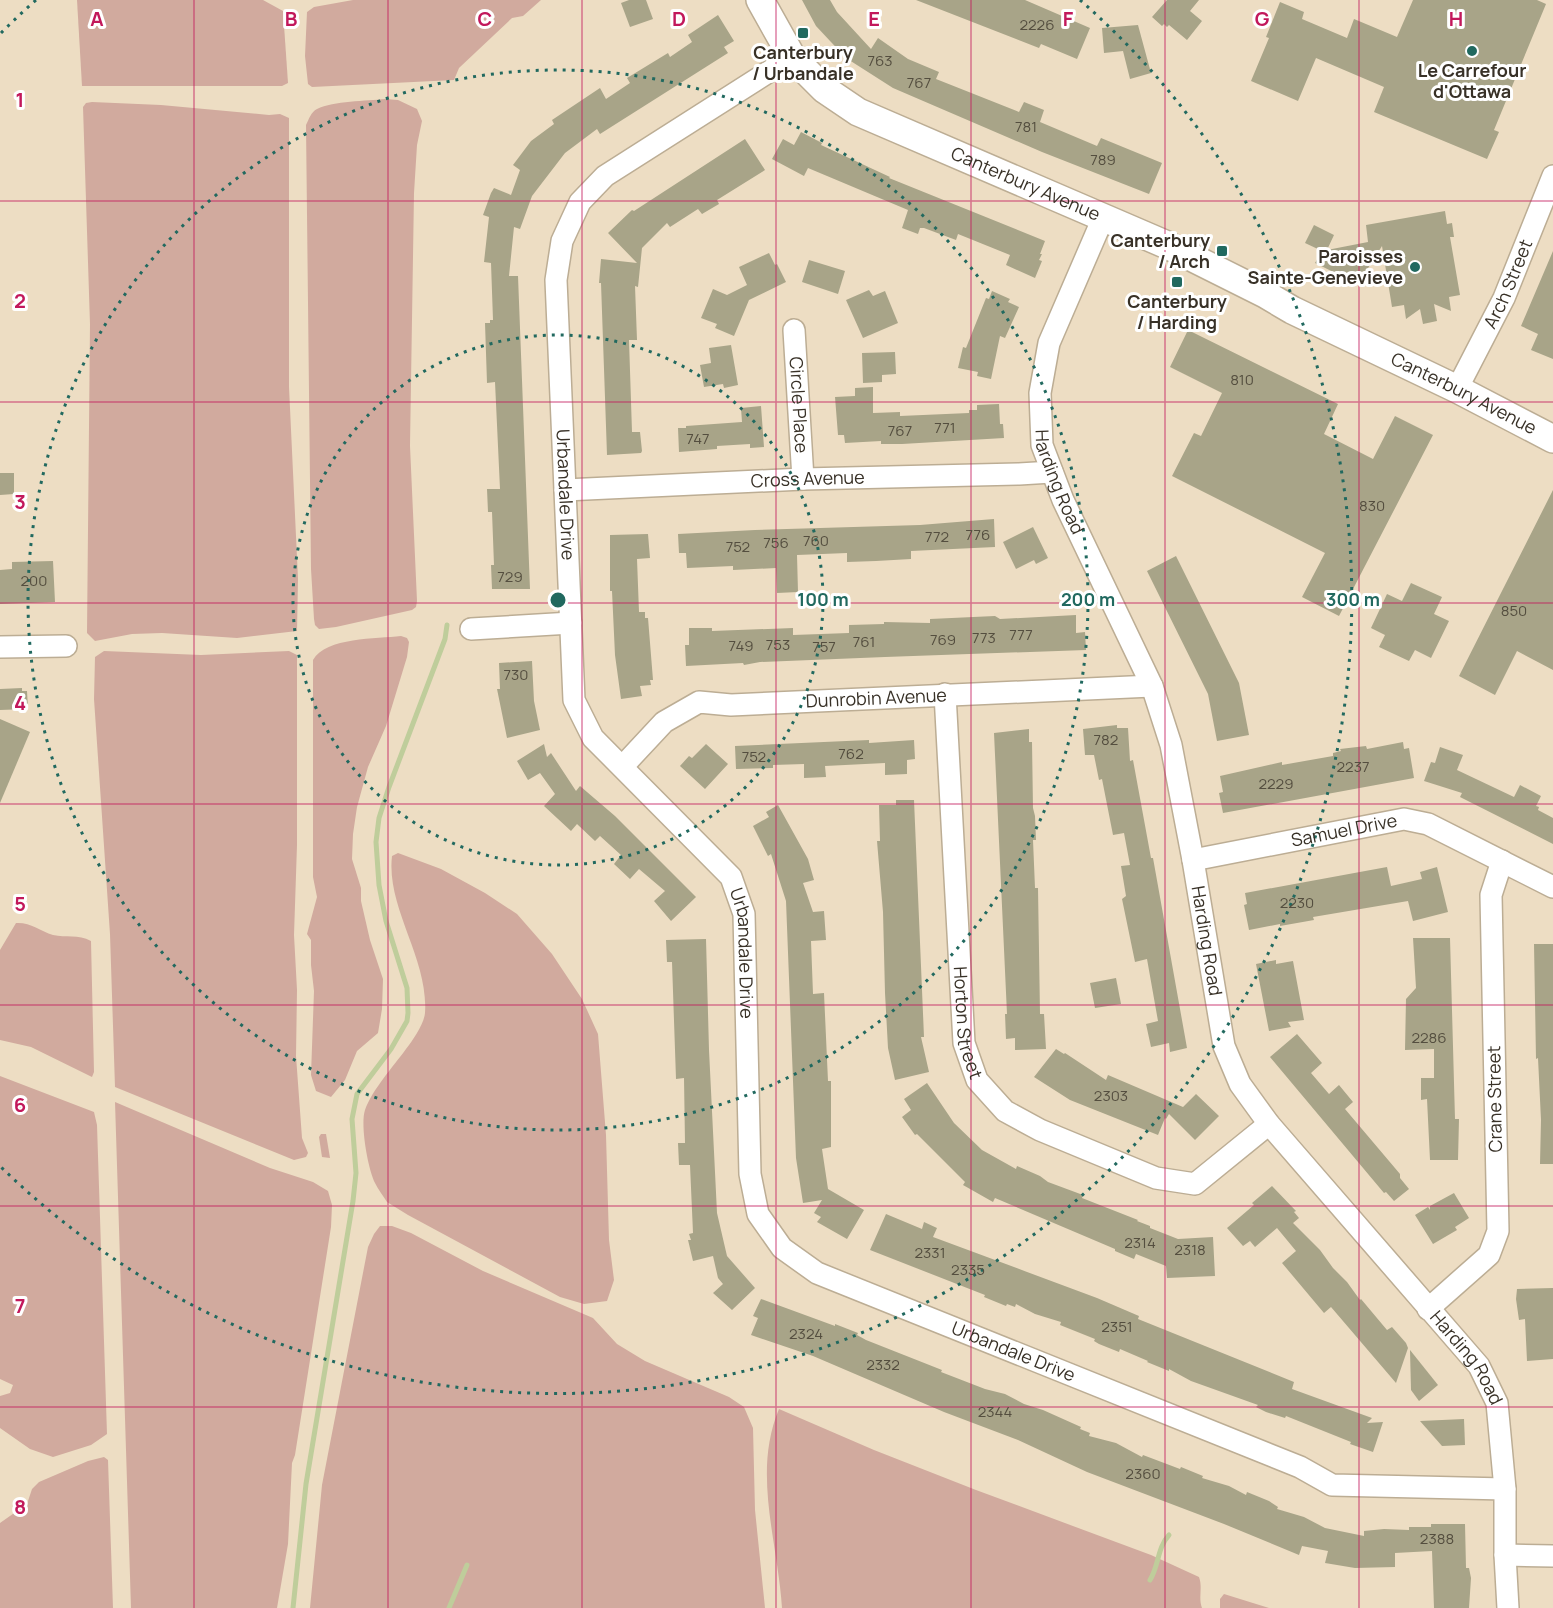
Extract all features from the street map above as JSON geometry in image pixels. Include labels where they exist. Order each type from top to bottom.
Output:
[{"type":"street","name":"Canterbury Avenue","points":[[760,0],[792,57],[824,89],[858,112],[1167,245],[1292,310],[1457,389],[1553,439]]},
{"type":"street","name":"Urbandale Drive","points":[[792,57],[605,176],[580,202],[562,241],[556,280],[574,700],[593,738],[731,877],[744,914],[750,1174],[758,1214],[782,1248],[817,1273],[1300,1467],[1332,1485],[1505,1489]]},
{"type":"street","name":"Arch Street","points":[[1457,389],[1504,298],[1553,176]]},
{"type":"street","name":"Harding Road","points":[[1102,218],[1049,343],[1040,393],[1042,445],[1152,686],[1171,745],[1224,1046],[1240,1084],[1269,1124],[1479,1366],[1497,1403],[1505,1489],[1508,1608]]},
{"type":"street","name":"Circle Place","points":[[794,330],[803,479]]},
{"type":"street","name":"Cross Avenue","points":[[565,490],[1052,471]]},
{"type":"street","points":[[471,629],[571,623]]},
{"type":"street","points":[[0,647],[66,646]]},
{"type":"street","name":"Dunrobin Avenue","points":[[622,766],[664,722],[699,702],[732,705],[1152,686]]},
{"type":"street","name":"Horton Street","points":[[945,694],[964,1042],[976,1080],[1005,1111],[1040,1130],[1156,1178],[1195,1184],[1269,1124]]},
{"type":"street","name":"Samuel Drive","points":[[1193,860],[1404,819],[1428,824],[1553,887]]},
{"type":"street","name":"Crane Street","points":[[1428,1309],[1489,1255],[1498,1231],[1491,895],[1502,861]]},
{"type":"street","points":[[1505,1555],[1553,1556]]},
{"type":"shaded area","points":[[77,0],[263,0],[283,11],[288,83],[282,86],[82,86]]},
{"type":"shaded area","points":[[353,0],[541,0],[523,16],[512,18],[459,68],[454,80],[312,87],[308,84],[305,56],[307,12],[314,7]]},
{"type":"shaded area","points":[[385,99],[398,100],[417,109],[422,121],[417,145],[414,193],[410,446],[417,601],[416,607],[412,610],[319,629],[314,619],[311,569],[306,125],[313,112],[324,106]]},
{"type":"shaded area","points":[[86,103],[280,114],[289,118],[289,387],[298,579],[297,631],[237,638],[162,633],[132,634],[95,641],[87,633],[90,324],[83,107]]},
{"type":"shaded area","points":[[401,636],[407,638],[409,642],[407,657],[386,726],[368,767],[357,807],[353,834],[352,859],[361,888],[361,901],[370,940],[383,979],[382,1009],[378,1033],[357,1051],[345,1080],[331,1097],[316,1091],[311,1075],[314,991],[311,940],[307,934],[317,897],[313,877],[313,660],[320,652],[340,643]]},
{"type":"shaded area","points":[[104,651],[201,655],[289,651],[297,655],[297,845],[294,935],[297,990],[296,1056],[302,1138],[308,1153],[306,1157],[294,1160],[115,1087],[110,934],[94,699],[95,657]]},
{"type":"shaded area","points":[[398,853],[441,869],[517,914],[552,954],[582,999],[598,1034],[606,1135],[609,1240],[614,1280],[607,1301],[584,1304],[560,1297],[408,1215],[387,1202],[375,1183],[370,1168],[363,1126],[365,1110],[378,1087],[415,1037],[425,1013],[421,973],[395,895],[392,856]]},
{"type":"shaded area","points":[[16,923],[30,925],[53,935],[91,941],[94,1072],[92,1077],[31,1047],[0,1040],[0,950]]},
{"type":"shaded area","points":[[0,1076],[94,1112],[97,1125],[107,1434],[91,1445],[53,1457],[30,1449],[0,1428],[0,1396],[10,1393],[13,1385],[0,1379]]},
{"type":"shaded area","points":[[115,1102],[270,1168],[313,1182],[328,1191],[332,1205],[331,1227],[292,1463],[288,1544],[277,1608],[131,1608]]},
{"type":"shaded area","points":[[321,1134],[326,1134],[330,1158],[322,1157],[319,1137]]},
{"type":"shaded area","points":[[380,1226],[392,1226],[411,1233],[483,1271],[593,1318],[617,1344],[645,1361],[729,1397],[744,1407],[753,1428],[755,1510],[765,1608],[310,1608],[322,1485],[368,1247]]},
{"type":"shaded area","points":[[779,1409],[874,1450],[1151,1555],[1199,1577],[1202,1608],[782,1608],[767,1483],[771,1433]]},
{"type":"shaded area","points":[[104,1457],[108,1460],[113,1608],[0,1608],[0,1523],[27,1504],[32,1489],[39,1482],[88,1461]]},
{"type":"shaded area","points":[[1224,1594],[1269,1608],[1220,1608],[1220,1599]]},
{"type":"building","points":[[629,0],[646,0],[653,19],[630,27],[621,3]]},
{"type":"building","points":[[802,0],[830,0],[837,12],[871,49],[878,38],[908,59],[939,72],[936,79],[1019,112],[1024,102],[1044,110],[1040,122],[1097,146],[1101,138],[1162,163],[1149,194],[1042,152],[893,88],[846,58],[816,26]]},
{"type":"building","points":[[916,0],[1025,0],[1090,28],[1077,59],[1041,44],[1039,48]]},
{"type":"building","points":[[1167,0],[1199,0],[1190,11],[1202,21],[1187,40],[1169,25],[1162,26],[1152,17]]},
{"type":"building","points":[[1413,0],[1537,0],[1546,4],[1494,130],[1499,132],[1487,159],[1374,112],[1384,87],[1316,58],[1298,101],[1251,81],[1269,38],[1266,37],[1280,2],[1304,12],[1302,19],[1347,38],[1354,19],[1397,37]]},
{"type":"building","points":[[718,15],[734,41],[724,47],[728,53],[600,134],[597,129],[565,153],[532,196],[520,229],[514,227],[509,276],[518,276],[530,589],[492,589],[491,565],[494,565],[492,512],[488,512],[487,489],[500,489],[495,382],[487,383],[485,323],[493,320],[491,263],[484,262],[489,217],[483,215],[491,193],[494,188],[511,195],[520,170],[513,165],[531,141],[554,124],[552,120],[600,88],[606,99],[630,83],[627,78],[668,53],[670,57],[692,42],[688,35]]},
{"type":"building","points":[[1138,25],[1151,73],[1130,79],[1123,51],[1104,53],[1102,28]]},
{"type":"building","points":[[801,132],[822,143],[821,145],[889,178],[1045,241],[1039,260],[1042,261],[1035,278],[1006,265],[1010,255],[958,234],[956,240],[924,228],[920,228],[918,234],[902,228],[908,210],[808,168],[804,176],[772,159],[783,139],[794,145]]},
{"type":"building","points":[[745,139],[765,170],[717,200],[719,204],[702,214],[698,209],[670,227],[667,223],[642,248],[638,287],[635,286],[637,340],[629,340],[632,432],[640,432],[642,451],[641,453],[607,455],[601,283],[599,283],[601,259],[637,263],[608,233],[632,210],[634,211]]},
{"type":"building","name":"Paroisses Sainte-Genevieve","points":[[1445,211],[1447,224],[1452,223],[1454,237],[1450,237],[1460,295],[1449,297],[1451,311],[1434,304],[1437,321],[1423,324],[1420,309],[1406,319],[1404,305],[1392,307],[1382,246],[1358,284],[1315,263],[1322,251],[1305,243],[1314,225],[1334,235],[1327,250],[1368,242],[1366,225]]},
{"type":"building","points":[[1553,251],[1553,359],[1531,350],[1538,334],[1521,326]]},
{"type":"building","points":[[769,253],[786,282],[749,300],[734,336],[715,328],[717,324],[701,318],[713,289],[727,295],[747,285],[739,267]]},
{"type":"building","points":[[809,260],[845,271],[838,294],[802,282]]},
{"type":"building","points":[[869,290],[873,296],[885,291],[898,323],[863,338],[846,300]]},
{"type":"building","points":[[992,291],[1010,299],[1008,302],[1019,307],[1005,338],[1000,336],[991,379],[977,376],[978,372],[958,368],[963,347],[966,348],[986,298],[989,299]]},
{"type":"building","points":[[1188,330],[1338,404],[1324,434],[1373,459],[1395,416],[1433,435],[1339,616],[1302,597],[1325,553],[1172,476],[1194,433],[1201,436],[1222,393],[1170,367]]},
{"type":"building","points":[[731,345],[738,385],[724,388],[723,384],[704,387],[700,365],[711,363],[709,348]]},
{"type":"building","points":[[895,352],[896,374],[882,375],[882,382],[863,383],[862,353]]},
{"type":"building","points":[[873,387],[873,413],[900,412],[900,416],[969,413],[969,410],[977,410],[977,405],[999,404],[1000,424],[1003,424],[1004,438],[902,444],[881,444],[881,441],[845,443],[844,435],[838,435],[835,397],[855,396],[855,388]]},
{"type":"building","points":[[761,406],[764,447],[750,448],[750,444],[679,452],[678,428],[742,422],[741,408]]},
{"type":"building","points":[[0,473],[14,473],[14,494],[0,495]]},
{"type":"building","points":[[1553,490],[1553,670],[1517,651],[1495,695],[1459,676]]},
{"type":"building","points":[[994,519],[995,547],[911,551],[911,559],[876,561],[847,562],[847,553],[797,555],[798,592],[777,593],[776,568],[733,570],[733,566],[687,568],[686,553],[679,553],[678,534],[920,525]]},
{"type":"building","points":[[1033,527],[1048,558],[1036,564],[1034,560],[1016,569],[1003,542]]},
{"type":"building","points":[[648,534],[650,558],[637,559],[639,612],[645,612],[645,618],[648,618],[653,680],[650,680],[651,685],[640,686],[642,696],[621,699],[615,655],[612,591],[610,591],[610,535]]},
{"type":"building","points":[[1176,556],[1239,683],[1249,735],[1217,741],[1208,694],[1147,571]]},
{"type":"building","points":[[53,561],[55,602],[0,604],[0,570],[12,569],[12,562]]},
{"type":"building","points":[[1411,583],[1442,597],[1434,614],[1449,621],[1431,658],[1415,650],[1409,661],[1379,647],[1385,635],[1371,628],[1387,594],[1402,601]]},
{"type":"building","points":[[1076,615],[1076,633],[1085,632],[1086,650],[686,666],[685,645],[689,645],[689,628],[712,628],[712,631],[793,628],[793,635],[849,633],[849,625],[884,624],[884,622],[930,623],[930,619],[995,616],[1000,619]]},
{"type":"building","points":[[532,661],[534,701],[540,730],[507,738],[497,689],[500,689],[499,663]]},
{"type":"building","points":[[22,688],[22,691],[27,691],[28,709],[0,710],[0,689]]},
{"type":"building","points":[[0,719],[30,732],[0,803]]},
{"type":"building","points":[[1117,725],[1117,728],[1128,728],[1130,761],[1133,760],[1151,858],[1153,858],[1187,1048],[1170,1052],[1169,1043],[1151,1047],[1146,1024],[1158,1021],[1147,959],[1135,962],[1122,899],[1126,896],[1121,866],[1130,865],[1124,833],[1113,835],[1102,779],[1099,780],[1094,755],[1085,755],[1083,729]]},
{"type":"building","points":[[1029,729],[1029,742],[1032,742],[1036,840],[1033,840],[1035,888],[1038,888],[1040,1014],[1044,1014],[1046,1049],[1015,1050],[1015,1038],[1006,1039],[1005,1014],[1007,1014],[994,733]]},
{"type":"building","points":[[869,740],[869,743],[914,740],[915,759],[907,760],[907,774],[885,775],[885,763],[825,766],[826,777],[804,778],[804,764],[736,769],[735,746]]},
{"type":"building","points":[[1403,742],[1404,749],[1409,748],[1414,778],[1223,813],[1219,793],[1223,792],[1220,776],[1282,762],[1282,765],[1333,756],[1333,753],[1341,751],[1340,749],[1366,746],[1367,749]]},
{"type":"building","points":[[544,744],[547,757],[551,753],[576,791],[580,786],[615,816],[696,897],[671,921],[654,901],[665,891],[639,869],[630,879],[614,864],[621,855],[600,836],[595,841],[577,824],[571,831],[544,806],[555,794],[540,773],[528,780],[517,761]]},
{"type":"building","points":[[706,744],[728,764],[705,789],[680,766],[689,756],[692,758]]},
{"type":"building","points":[[1440,747],[1463,755],[1457,770],[1514,797],[1520,785],[1541,796],[1536,806],[1539,807],[1538,810],[1553,818],[1553,844],[1460,797],[1462,793],[1424,781],[1431,762],[1435,763]]},
{"type":"building","points":[[896,800],[914,800],[924,1037],[921,1037],[929,1072],[895,1080],[888,1048],[883,912],[877,841],[880,841],[879,805],[896,805]]},
{"type":"building","points":[[778,805],[808,859],[814,880],[803,883],[813,912],[824,911],[826,940],[811,941],[813,994],[824,993],[828,1081],[831,1081],[831,1147],[822,1149],[828,1189],[864,1210],[847,1239],[817,1222],[821,1217],[814,1213],[822,1200],[803,1203],[796,1158],[786,901],[771,854],[768,856],[753,826],[769,817],[766,812]]},
{"type":"building","points":[[1387,867],[1391,886],[1422,879],[1420,872],[1437,867],[1448,912],[1413,921],[1408,901],[1313,917],[1314,920],[1249,930],[1244,905],[1247,904],[1245,893]]},
{"type":"building","points":[[1413,938],[1450,938],[1455,1119],[1459,1119],[1458,1160],[1430,1160],[1427,1099],[1421,1100],[1421,1078],[1434,1078],[1434,1049],[1405,1050],[1406,999],[1416,988]]},
{"type":"building","points":[[706,939],[717,1213],[727,1256],[755,1288],[732,1310],[713,1293],[723,1284],[718,1278],[713,1256],[693,1261],[688,1240],[691,1240],[689,1234],[693,1233],[690,1165],[679,1165],[678,1143],[685,1143],[684,1078],[676,1079],[672,962],[667,962],[666,940]]},
{"type":"building","points":[[1534,944],[1553,944],[1553,1164],[1540,1164],[1541,1120],[1538,1058],[1536,1059]]},
{"type":"building","points":[[1276,960],[1276,964],[1293,961],[1304,1020],[1288,1022],[1291,1027],[1269,1031],[1256,964]]},
{"type":"building","points":[[1116,978],[1121,1004],[1095,1008],[1090,983]]},
{"type":"building","points":[[1297,1034],[1322,1063],[1311,1073],[1329,1094],[1339,1085],[1353,1102],[1345,1109],[1400,1174],[1400,1178],[1409,1189],[1394,1201],[1386,1192],[1384,1193],[1270,1057]]},
{"type":"building","points":[[1056,1049],[1106,1080],[1108,1075],[1183,1107],[1196,1094],[1219,1116],[1195,1140],[1169,1114],[1158,1135],[1070,1100],[1034,1077]]},
{"type":"building","points":[[927,1083],[954,1123],[982,1150],[1016,1169],[1017,1166],[1048,1182],[1083,1195],[1082,1198],[1178,1239],[1213,1237],[1215,1276],[1167,1278],[1166,1266],[1136,1254],[1134,1259],[995,1198],[993,1202],[963,1185],[965,1182],[917,1134],[915,1135],[902,1117],[911,1110],[904,1099]]},
{"type":"building","points":[[1272,1186],[1296,1211],[1294,1212],[1299,1218],[1293,1223],[1320,1250],[1387,1330],[1392,1327],[1406,1343],[1408,1348],[1396,1383],[1331,1307],[1324,1313],[1282,1263],[1296,1251],[1277,1228],[1255,1247],[1250,1241],[1243,1246],[1227,1228]]},
{"type":"building","points":[[1454,1193],[1469,1218],[1455,1227],[1457,1230],[1433,1244],[1415,1215],[1428,1207],[1430,1210],[1430,1206]]},
{"type":"building","points":[[886,1214],[922,1229],[924,1222],[937,1228],[933,1237],[1097,1298],[1139,1316],[1138,1319],[1294,1382],[1292,1389],[1372,1418],[1367,1423],[1383,1422],[1373,1452],[1286,1416],[1285,1418],[1266,1412],[1256,1407],[1258,1405],[1191,1381],[1169,1369],[1169,1371],[1120,1349],[1119,1352],[1099,1344],[1094,1341],[1095,1339],[1060,1325],[1061,1322],[1035,1314],[1016,1304],[1015,1307],[1007,1304],[1006,1306],[984,1297],[985,1295],[870,1250]]},
{"type":"building","points":[[1553,1288],[1553,1359],[1527,1361],[1525,1319],[1519,1320],[1517,1289]]},
{"type":"building","points":[[761,1299],[858,1333],[857,1335],[866,1340],[942,1370],[941,1372],[1043,1410],[1081,1427],[1080,1429],[1090,1433],[1089,1436],[1116,1443],[1142,1457],[1143,1455],[1180,1469],[1181,1467],[1246,1495],[1247,1492],[1269,1501],[1278,1507],[1277,1509],[1304,1517],[1325,1528],[1364,1536],[1364,1531],[1409,1530],[1409,1527],[1431,1527],[1431,1524],[1465,1524],[1466,1568],[1469,1568],[1471,1578],[1469,1608],[1434,1608],[1432,1551],[1395,1553],[1395,1567],[1355,1568],[1325,1563],[1328,1551],[1302,1546],[1299,1555],[1087,1472],[1018,1440],[944,1412],[813,1356],[751,1335],[758,1318],[753,1316]]},
{"type":"building","points":[[1410,1350],[1438,1385],[1419,1401],[1411,1390]]},
{"type":"building","points":[[1464,1419],[1465,1445],[1442,1446],[1420,1421]]},
{"type":"waterway","points":[[293,1608],[306,1484],[353,1201],[356,1173],[352,1119],[357,1094],[391,1049],[407,1021],[408,1013],[407,988],[386,921],[379,885],[376,842],[379,818],[445,639],[447,625]]},
{"type":"waterway","points":[[1150,1580],[1162,1546],[1169,1535]]},
{"type":"waterway","points":[[449,1608],[467,1565]]},
{"type":"place","name":"Canterbury / Urbandale","points":[[803,33]]},
{"type":"place","name":"Le Carrefour d'Ottawa","points":[[1472,51]]},
{"type":"place","name":"Canterbury / Arch","points":[[1222,251]]},
{"type":"place","name":"Paroisses Sainte-Genevieve","points":[[1415,267]]},
{"type":"place","name":"Canterbury / Harding","points":[[1177,282]]}]
